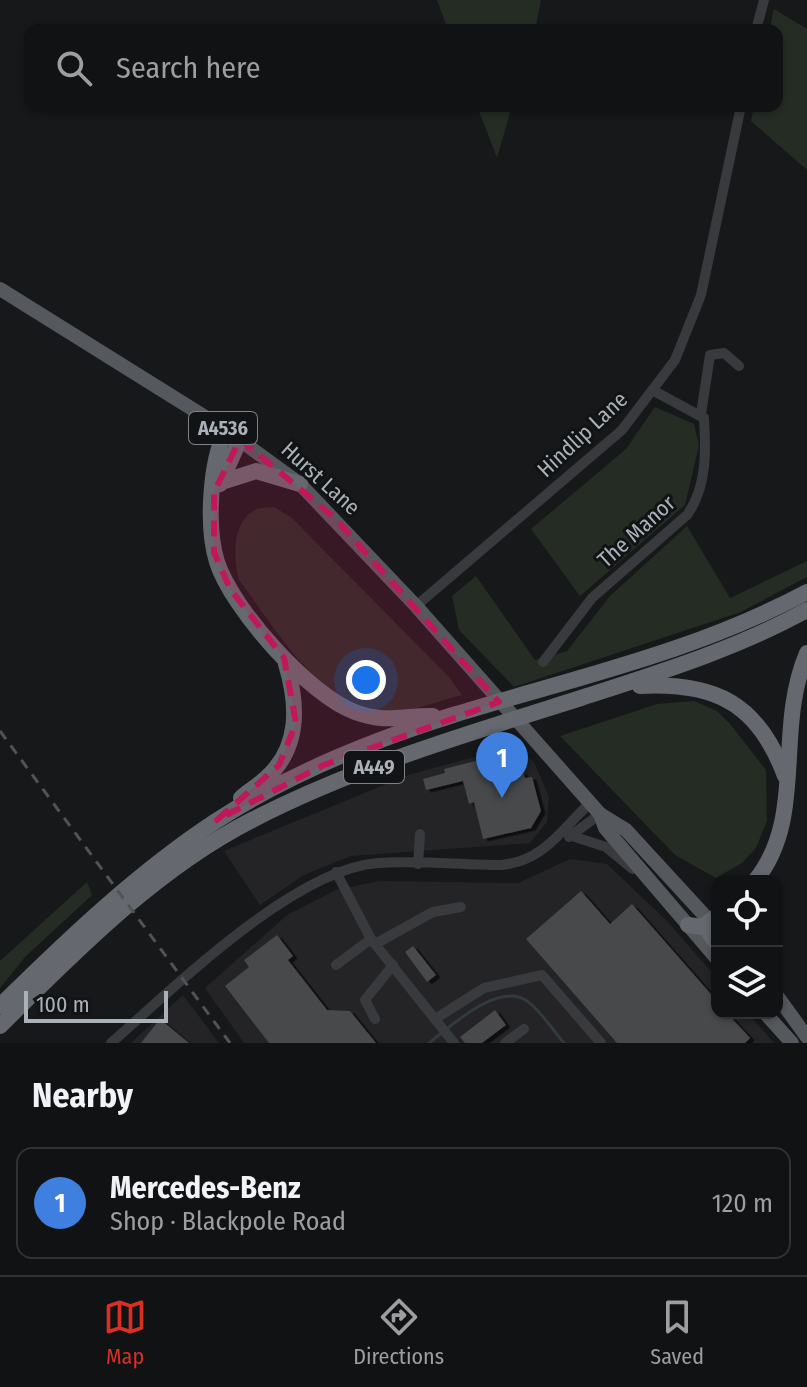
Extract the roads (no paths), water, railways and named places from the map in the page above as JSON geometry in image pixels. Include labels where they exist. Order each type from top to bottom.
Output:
[{"type":"highway","points":[[226,430],[216,462],[218,487],[211,537],[218,566],[238,600],[284,658],[319,694],[357,713],[386,720],[451,716]]},
{"type":"highway","points":[[218,487],[240,439]]},
{"type":"highway","points":[[218,487],[256,471],[300,484]]},
{"type":"highway","name":"A449","points":[[0,1006],[56,951],[153,867],[217,820],[324,765],[451,716],[653,658],[769,612],[807,592]]},
{"type":"highway","name":"A449","points":[[0,1026],[120,913],[192,857],[249,821],[311,791],[403,756],[620,686],[742,641],[807,610]]},
{"type":"highway","points":[[760,875],[772,859],[782,837],[789,785],[790,716],[799,673],[807,653]]},
{"type":"highway","points":[[217,820],[266,779],[287,751],[296,723],[294,690],[284,658]]},
{"type":"highway","points":[[620,686],[680,685],[730,701],[759,725],[770,740],[789,785]]},
{"type":"highway","points":[[688,925],[702,927],[711,924]]},
{"type":"main road","name":"Hurst Lane","points":[[0,289],[240,439],[300,484],[416,606],[595,809]]},
{"type":"main road","name":"A4536","points":[[595,809],[605,828],[688,925]]},
{"type":"main road","name":"A4536","points":[[595,809],[626,830],[711,919]]},
{"type":"main road","points":[[688,925],[711,952]]},
{"type":"main road","points":[[783,1004],[807,1037]]},
{"type":"main road","points":[[770,1019],[792,1043]]},
{"type":"street","points":[[758,24],[764,0]]},
{"type":"street","name":"Hindlip Lane","points":[[416,606],[622,430],[675,360],[701,295],[740,112]]},
{"type":"street","name":"The Manor","points":[[543,662],[592,598],[687,515],[697,501],[702,485],[704,445],[701,414],[710,355],[724,353],[739,366]]},
{"type":"street","points":[[654,391],[701,414]]},
{"type":"street","points":[[572,836],[595,809]]},
{"type":"street","points":[[111,1043],[277,903],[336,872],[377,863],[510,864],[529,859],[595,809]]},
{"type":"street","points":[[418,864],[420,834]]},
{"type":"street","points":[[559,839],[572,836],[606,847],[645,875]]},
{"type":"street","points":[[336,872],[373,942],[453,1042]]},
{"type":"street","points":[[336,965],[373,942],[433,912],[461,907]]},
{"type":"street","points":[[375,1019],[365,1000],[393,965]]},
{"type":"street","points":[[435,1019],[484,988],[542,975],[601,1043]]},
{"type":"street","points":[[505,1043],[524,1029]]},
{"type":"waterway","points":[[429,1043],[475,1008],[502,997],[515,996],[532,1005],[564,1043]]},
{"type":"railway","points":[[0,731],[230,1043]]},
{"type":"place","name":"Mercedes-Benz","points":[[502,798]]}]
